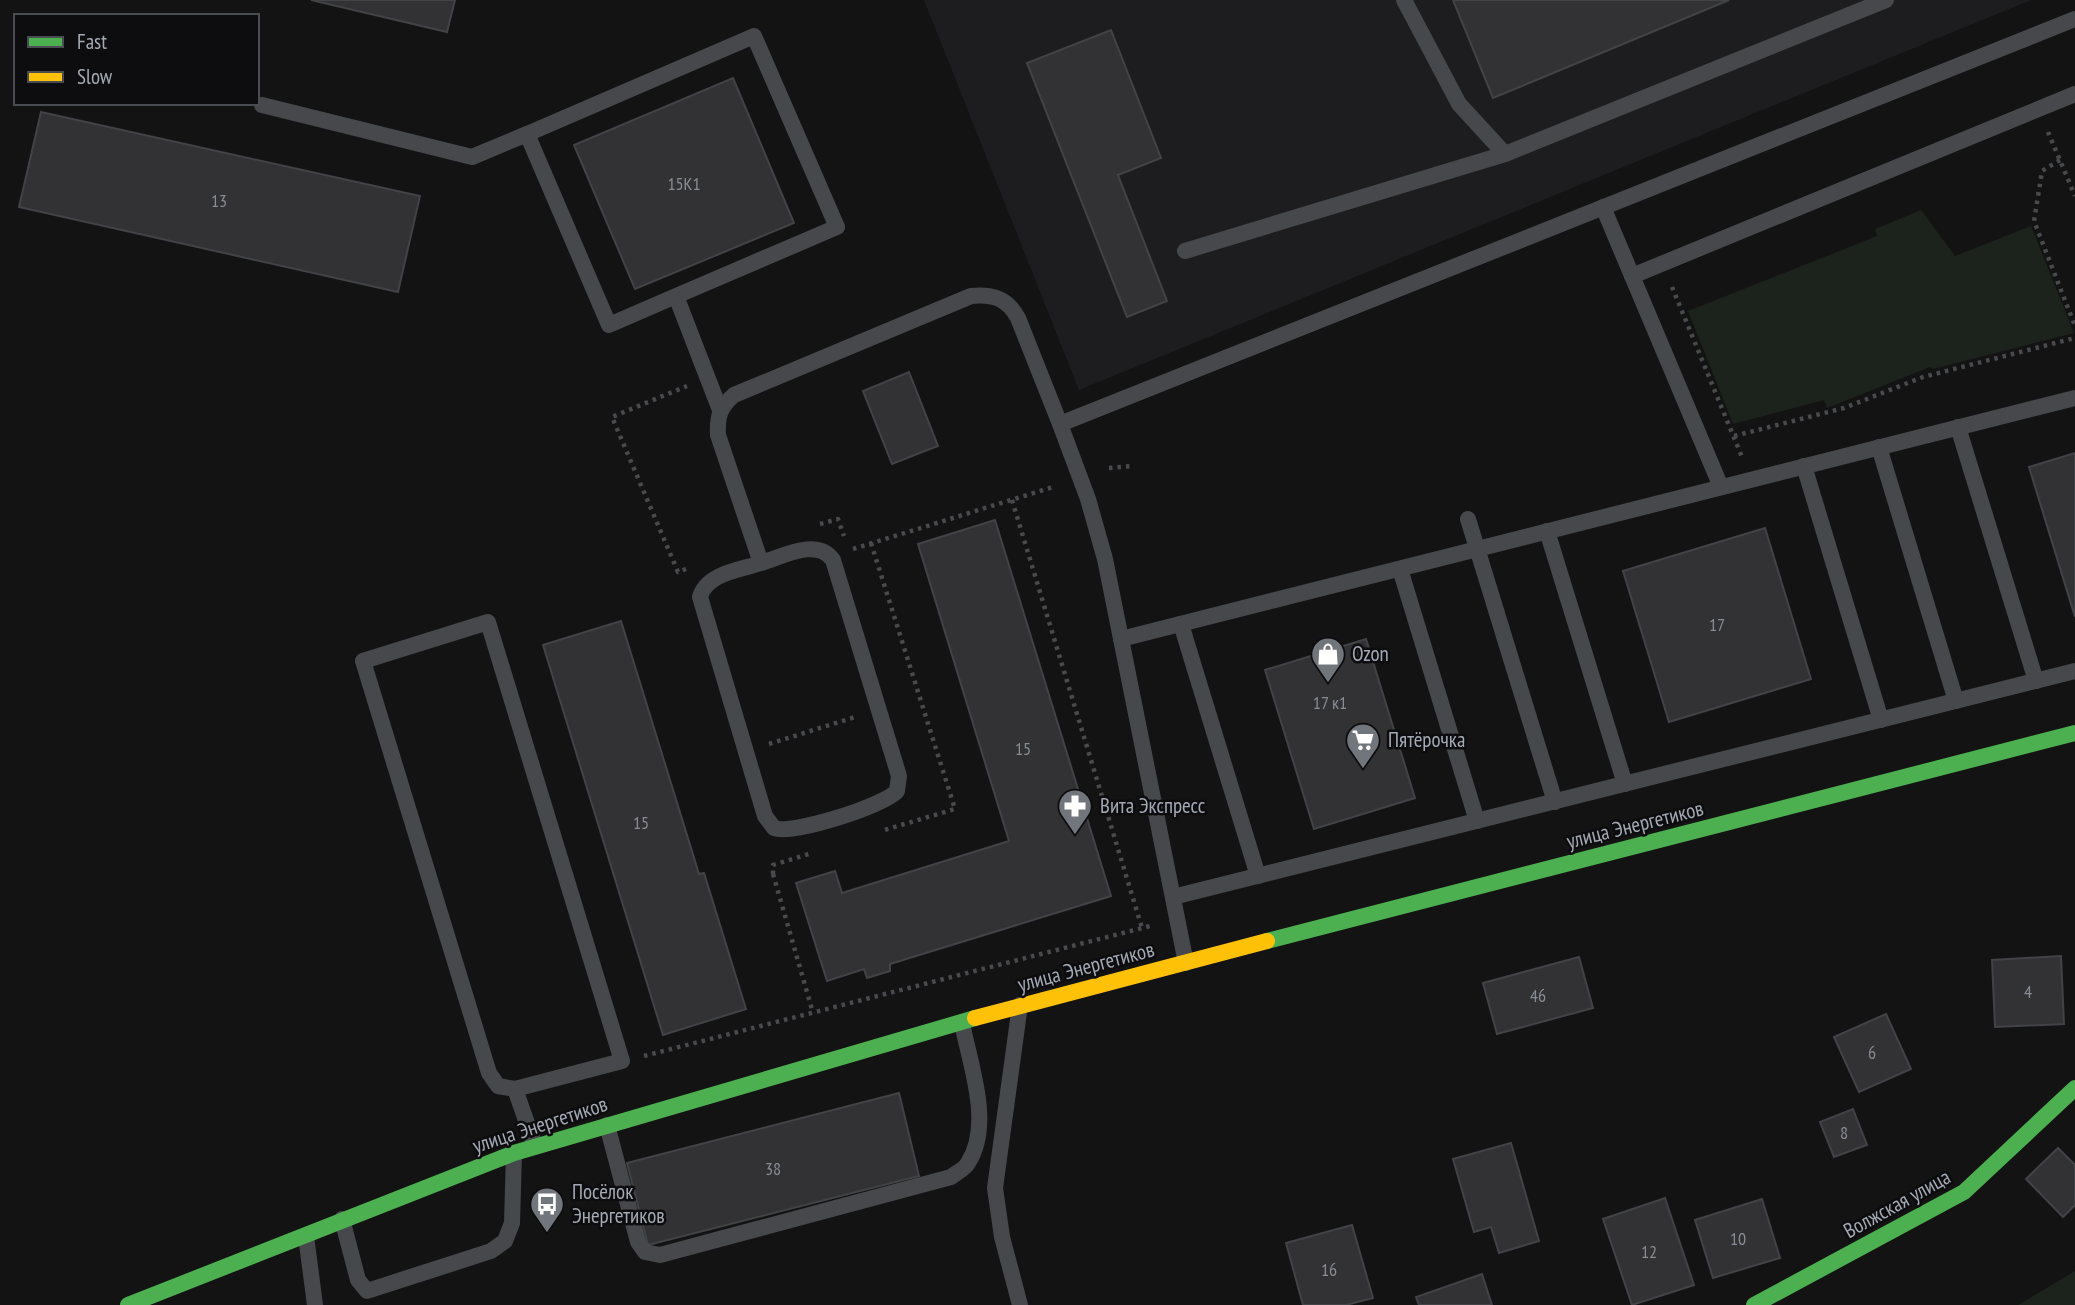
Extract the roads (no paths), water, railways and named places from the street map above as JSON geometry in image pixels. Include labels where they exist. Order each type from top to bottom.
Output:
[{"type":"street","name":"улица Энергетиков","points":[[137,1303],[306,1233],[514,1153],[607,1125],[1020,1005],[2075,733]]},
{"type":"street","name":"Волжская улица","points":[[1754,1305],[1964,1192],[2075,1087]]},
{"type":"lane","points":[[1404,0],[1459,104],[1505,154]]},
{"type":"lane","points":[[1185,251],[1505,154],[1886,0]]},
{"type":"lane","points":[[1060,424],[2075,19]]},
{"type":"lane","points":[[262,105],[472,157],[754,36],[837,227],[609,325],[527,134]]},
{"type":"lane","points":[[1632,276],[2075,94]]},
{"type":"lane","points":[[1603,207],[1721,487]]},
{"type":"lane","points":[[720,410],[734,395],[971,296],[988,295],[1001,299],[1018,318],[1094,516],[1186,963]]},
{"type":"lane","points":[[676,296],[720,410],[718,435],[761,563]]},
{"type":"lane","points":[[1121,639],[2075,398]]},
{"type":"lane","points":[[1958,427],[2036,681]]},
{"type":"lane","points":[[1879,447],[1956,701]]},
{"type":"lane","points":[[1804,466],[1881,720]]},
{"type":"lane","points":[[1468,519],[1555,802]]},
{"type":"lane","points":[[1547,531],[1625,784]]},
{"type":"lane","points":[[811,548],[830,556],[899,776],[897,792],[883,803],[791,830],[774,828],[765,816],[700,597],[706,584],[714,578],[761,563],[811,548]]},
{"type":"lane","points":[[1400,569],[1477,821]]},
{"type":"lane","points":[[488,622],[622,1061],[515,1089],[498,1086],[489,1073],[363,661],[488,622]]},
{"type":"lane","points":[[1181,624],[1258,876]]},
{"type":"lane","points":[[1173,897],[2075,671]]},
{"type":"lane","points":[[1020,1005],[995,1188],[1002,1237],[1020,1305]]},
{"type":"lane","points":[[607,1125],[638,1242],[645,1252],[660,1255],[951,1177],[967,1166],[978,1139],[978,1103],[962,1023]]},
{"type":"lane","points":[[515,1089],[536,1146]]},
{"type":"lane","points":[[342,1219],[358,1280],[367,1291],[491,1251],[505,1241],[512,1223],[514,1153]]},
{"type":"lane","points":[[306,1233],[314,1305]]},
{"type":"place","name":"Ozon","points":[[1328,684]]},
{"type":"place","name":"Пятёрочка","points":[[1363,770]]},
{"type":"place","name":"Вита Экспресс","points":[[1075,836]]},
{"type":"place","name":"Посёлок Энергетиков","points":[[547,1234]]}]
